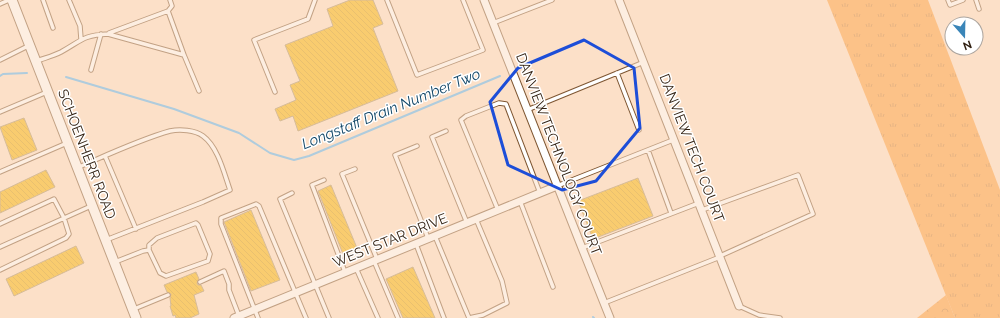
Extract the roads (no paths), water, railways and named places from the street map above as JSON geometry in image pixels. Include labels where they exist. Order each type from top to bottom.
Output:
[{"type":"street","name":"SCHOENHERR ROAD","points":[[11,0],[135,314]]},
{"type":"street","name":"DANVIEW TECHNOLOGY COURT","points":[[484,0],[610,318]]},
{"type":"street","name":"DANVIEW TECH COURT","points":[[619,0],[739,306]]},
{"type":"street","name":"WEST STAR DRIVE","points":[[235,317],[557,186]]},
{"type":"lane","points":[[0,4],[11,0]]},
{"type":"lane","points":[[43,0],[54,28]]},
{"type":"lane","points":[[69,0],[80,26],[81,39]]},
{"type":"lane","points":[[108,34],[168,11],[172,6],[170,0]]},
{"type":"lane","points":[[275,92],[254,40],[308,19],[315,0]]},
{"type":"lane","points":[[387,0],[417,75],[483,50],[463,0]]},
{"type":"lane","points":[[493,23],[552,0]]},
{"type":"lane","points":[[948,0],[950,5],[963,0]]},
{"type":"lane","points":[[976,0],[979,9]]},
{"type":"lane","points":[[168,11],[199,91]]},
{"type":"lane","points":[[91,70],[101,34]]},
{"type":"lane","points":[[36,62],[61,52],[81,39],[101,34],[108,34],[184,54]]},
{"type":"lane","points":[[0,60],[30,45]]},
{"type":"lane","points":[[527,110],[644,62]]},
{"type":"lane","points":[[617,73],[639,130]]},
{"type":"lane","points":[[0,112],[48,92]]},
{"type":"lane","points":[[498,210],[461,120],[466,116],[498,103],[506,104],[540,193]]},
{"type":"lane","points":[[446,130],[432,137],[467,223]]},
{"type":"lane","points":[[78,168],[129,146],[172,131],[196,132],[204,136],[217,153],[230,190],[136,229],[105,240]]},
{"type":"lane","points":[[557,186],[674,139]]},
{"type":"lane","points":[[0,172],[68,142]]},
{"type":"lane","points":[[416,146],[395,155],[469,318],[483,315],[507,304],[502,281],[476,219]]},
{"type":"lane","points":[[648,150],[672,213]]},
{"type":"lane","points":[[106,156],[136,229]]},
{"type":"lane","points":[[356,169],[342,174],[398,318]]},
{"type":"lane","points":[[604,303],[720,257],[813,214],[798,175],[702,210]]},
{"type":"lane","points":[[324,180],[312,185],[345,272]]},
{"type":"lane","points":[[292,193],[280,199],[329,318]]},
{"type":"lane","points":[[0,224],[54,199],[64,218],[69,234],[66,238],[0,270]]},
{"type":"lane","points":[[520,201],[553,287]]},
{"type":"lane","points":[[582,248],[699,203]]},
{"type":"lane","points":[[258,318],[221,224],[221,218],[256,204],[259,206],[271,232],[306,318]]},
{"type":"lane","points":[[0,248],[92,206]]},
{"type":"lane","points":[[196,224],[198,225],[210,254],[208,261],[166,276],[160,274],[149,250],[149,245],[157,238],[196,224]]},
{"type":"lane","points":[[416,244],[444,318]]},
{"type":"lane","points":[[114,262],[149,250]]},
{"type":"lane","points":[[356,268],[378,318]]},
{"type":"lane","points":[[200,282],[224,271],[229,284],[235,317]]},
{"type":"lane","points":[[135,314],[168,295]]},
{"type":"lane","points":[[739,306],[759,315],[780,318]]},
{"type":"waterway","name":"Longstaff Drain Number Two","points":[[0,76],[3,74],[27,73]]},
{"type":"waterway","name":"Longstaff Drain Number Two","points":[[66,77],[174,109],[239,133],[270,153],[294,160],[309,156],[500,76]]}]
